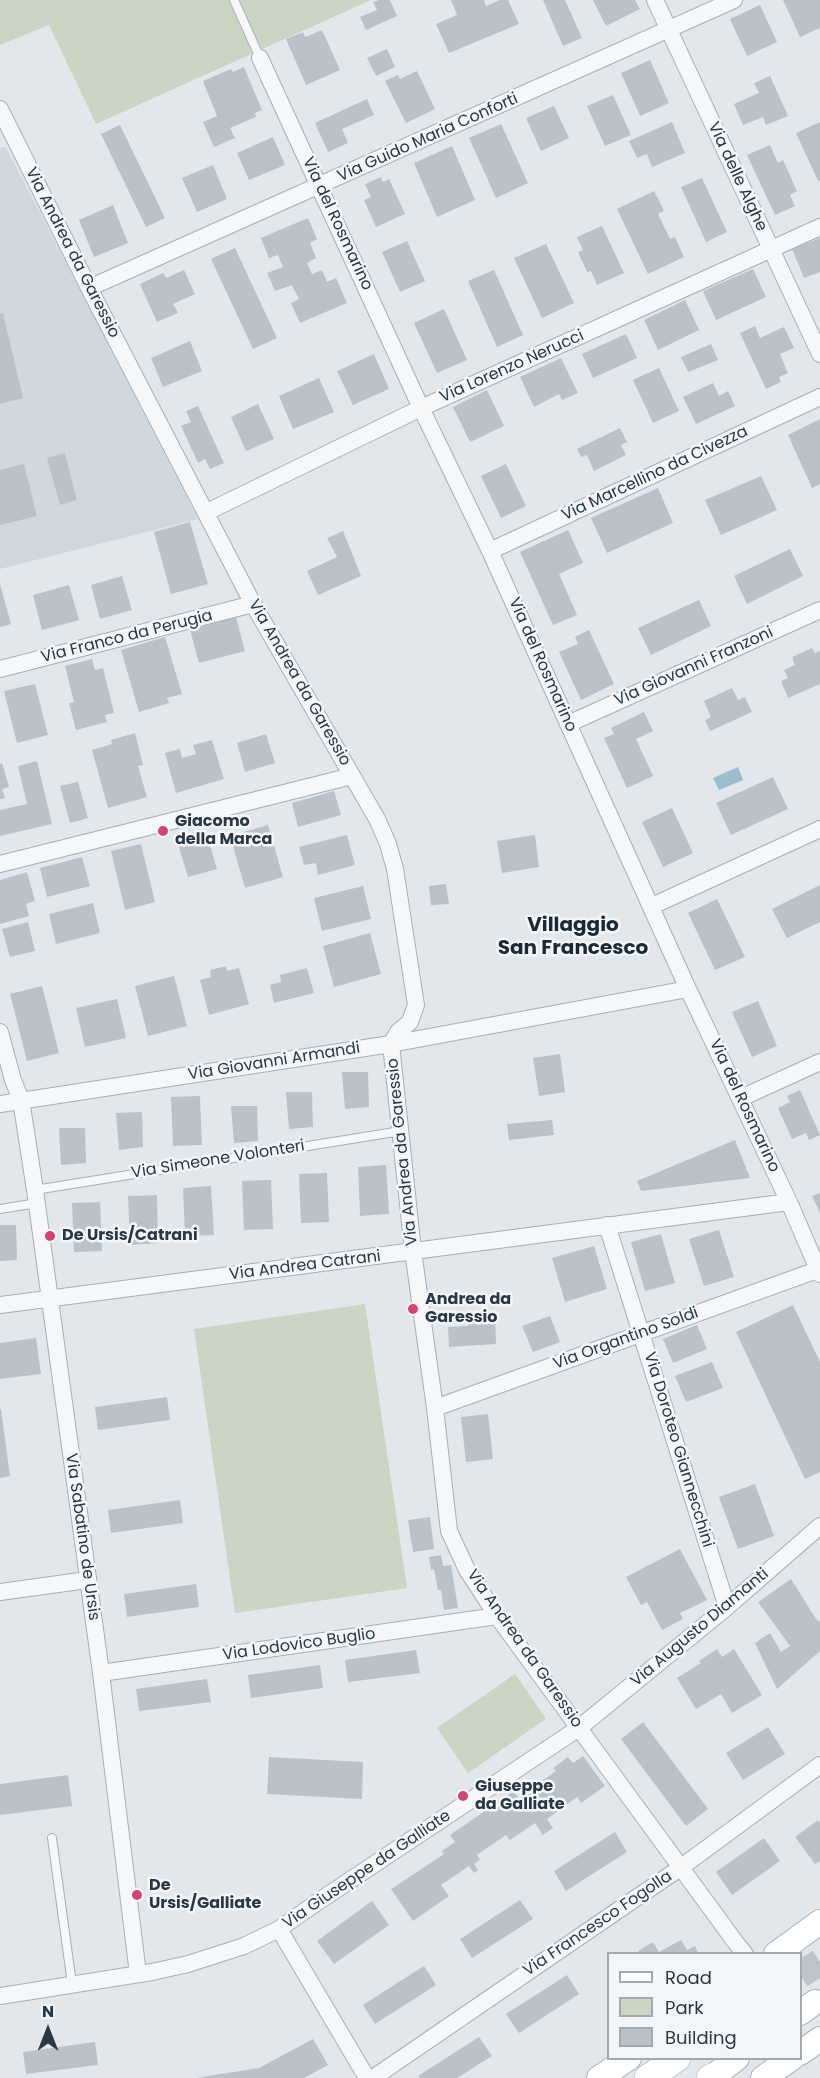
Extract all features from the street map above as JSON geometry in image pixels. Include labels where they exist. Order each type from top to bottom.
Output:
[{"type":"main road","points":[[777,1952],[820,1922]]},
{"type":"main road","points":[[802,2052],[820,2039]]},
{"type":"main road","points":[[599,2078],[626,2060]]},
{"type":"main road","points":[[648,2078],[674,2060]]},
{"type":"main road","points":[[711,2078],[734,2060]]},
{"type":"main road","points":[[763,2078],[789,2060]]},
{"type":"street","name":"Via delle Alghe","points":[[656,0],[820,354]]},
{"type":"street","name":"Via Guido Maria Conforti","points":[[89,288],[734,0]]},
{"type":"street","name":"Via del Rosmarino","points":[[260,58],[421,408],[490,551],[688,989],[741,1098],[819,1271]]},
{"type":"street","name":"Via Andrea da Garessio","points":[[0,109],[89,288],[253,604],[377,819],[388,844],[395,869],[416,1005],[410,1022],[398,1032],[392,1044],[413,1251],[449,1531],[467,1570],[497,1616],[735,1943],[745,1952]]},
{"type":"street","name":"Via Lorenzo Nerucci","points":[[207,512],[421,408],[820,227]]},
{"type":"street","name":"Via Marcellino da Civezza","points":[[490,551],[820,397]]},
{"type":"street","name":"Via Franco da Perugia","points":[[0,669],[253,604]]},
{"type":"street","name":"Via Giovanni Franzoni","points":[[568,724],[820,610]]},
{"type":"street","points":[[0,864],[352,776]]},
{"type":"street","points":[[652,906],[820,829]]},
{"type":"street","name":"Via Giovanni Armandi","points":[[0,1104],[392,1044],[688,989]]},
{"type":"street","name":"Via Sabatino de Ursis","points":[[0,1032],[21,1100],[36,1196],[101,1673],[138,1974]]},
{"type":"street","points":[[741,1098],[820,1062]]},
{"type":"street","name":"Via Andrea Catrani","points":[[0,1305],[789,1202]]},
{"type":"street","name":"Via Doroteo Giannecchini","points":[[608,1225],[727,1607]]},
{"type":"street","name":"Via Organtino Soldi","points":[[435,1408],[819,1271]]},
{"type":"street","name":"Via Augusto Diamanti","points":[[579,1728],[727,1607],[820,1526]]},
{"type":"street","points":[[0,1592],[87,1580]]},
{"type":"street","name":"Via Lodovico Buglio","points":[[101,1673],[497,1616]]},
{"type":"street","name":"Via Giuseppe da Galliate","points":[[0,1996],[138,1974],[219,1955],[255,1941],[279,1929],[319,1900],[579,1728]]},
{"type":"street","name":"Via Francesco Fogolla","points":[[373,2078],[680,1868],[820,1765]]},
{"type":"street","points":[[279,1929],[367,2078]]},
{"type":"lane","points":[[234,0],[260,58]]},
{"type":"lane","name":"Via Simeone Volonteri","points":[[0,1209],[36,1196],[400,1131]]},
{"type":"lane","points":[[52,1838],[72,1984]]},
{"type":"shaded area","points":[[6,147],[198,519],[0,569],[0,148]]},
{"type":"green space","points":[[0,0],[371,0],[96,124],[49,25],[0,45]]},
{"type":"green space","points":[[365,1304],[407,1588],[235,1613],[194,1329]]},
{"type":"green space","points":[[515,1674],[546,1719],[468,1773],[437,1728]]},
{"type":"water","points":[[738,767],[743,780],[719,790],[713,778]]},
{"type":"building","points":[[390,0],[397,16],[366,30],[360,17],[377,10],[373,2]]},
{"type":"building","points":[[451,0],[484,0],[486,6],[500,0],[508,0],[519,24],[449,53],[436,24],[457,15]]},
{"type":"building","points":[[543,0],[565,0],[582,38],[563,46]]},
{"type":"building","points":[[593,0],[635,0],[640,9],[606,26]]},
{"type":"building","points":[[783,0],[820,0],[820,28],[800,37]]},
{"type":"building","points":[[760,5],[777,42],[747,56],[730,19]]},
{"type":"building","points":[[322,30],[340,70],[306,85],[286,39],[303,32],[305,37]]},
{"type":"building","points":[[387,49],[395,67],[376,76],[367,58]]},
{"type":"building","points":[[650,60],[669,103],[640,116],[621,73]]},
{"type":"building","points":[[244,67],[262,110],[255,113],[256,117],[230,128],[235,138],[214,147],[203,122],[217,116],[203,81],[231,69],[233,72]]},
{"type":"building","points":[[417,71],[435,109],[406,123],[385,81],[398,75],[400,79]]},
{"type":"building","points":[[770,76],[788,116],[766,125],[763,117],[743,125],[734,104],[759,93],[754,83]]},
{"type":"building","points":[[613,95],[631,135],[605,146],[587,106]]},
{"type":"building","points":[[367,99],[374,115],[342,129],[348,143],[328,152],[315,123]]},
{"type":"building","points":[[554,106],[569,138],[541,151],[526,118]]},
{"type":"building","points":[[672,122],[685,153],[652,167],[647,154],[637,158],[629,141]]},
{"type":"building","points":[[820,122],[820,180],[818,181],[796,133]]},
{"type":"building","points":[[501,124],[528,183],[496,198],[469,138]]},
{"type":"building","points":[[120,125],[165,218],[146,227],[101,134]]},
{"type":"building","points":[[273,137],[285,165],[249,180],[237,153]]},
{"type":"building","points":[[770,145],[778,163],[783,160],[797,191],[790,195],[795,206],[775,215],[747,155]]},
{"type":"building","points":[[452,146],[475,200],[437,217],[414,163]]},
{"type":"building","points":[[213,165],[227,199],[197,212],[182,178]]},
{"type":"building","points":[[381,177],[383,182],[389,179],[405,214],[376,227],[364,200],[371,197],[365,184]]},
{"type":"building","points":[[702,178],[727,232],[706,242],[681,187]]},
{"type":"building","points":[[654,191],[664,211],[658,214],[670,239],[675,237],[684,257],[648,274],[617,209]]},
{"type":"building","points":[[113,205],[128,243],[94,257],[79,220]]},
{"type":"building","points":[[308,218],[317,239],[310,243],[316,258],[307,263],[312,274],[322,270],[327,282],[336,278],[347,303],[300,323],[291,303],[299,299],[292,285],[275,291],[267,273],[283,267],[278,255],[269,258],[261,238]]},
{"type":"building","points":[[602,226],[624,273],[597,285],[591,271],[587,272],[578,252],[583,250],[577,237]]},
{"type":"building","points":[[820,238],[820,272],[804,278],[792,249]]},
{"type":"building","points":[[407,241],[425,281],[400,292],[382,252]]},
{"type":"building","points":[[546,244],[574,303],[542,318],[514,258]]},
{"type":"building","points":[[235,248],[277,338],[253,349],[211,259]]},
{"type":"building","points":[[753,269],[766,297],[716,320],[703,291]]},
{"type":"building","points":[[184,270],[195,294],[173,304],[178,313],[157,322],[140,284],[163,273],[166,278]]},
{"type":"building","points":[[494,270],[523,335],[497,347],[468,281]]},
{"type":"building","points":[[685,300],[699,330],[658,350],[644,320]]},
{"type":"building","points":[[444,309],[467,360],[437,373],[414,323]]},
{"type":"building","points":[[3,313],[23,398],[0,404],[0,314]]},
{"type":"building","points":[[755,326],[760,338],[784,327],[794,348],[780,354],[788,373],[779,377],[781,382],[766,389],[740,333]]},
{"type":"building","points":[[626,334],[637,358],[593,378],[582,354]]},
{"type":"building","points":[[190,341],[202,371],[163,387],[151,358]]},
{"type":"building","points":[[711,344],[718,360],[688,372],[681,357]]},
{"type":"building","points":[[374,354],[389,389],[353,405],[337,371]]},
{"type":"building","points":[[561,358],[578,393],[562,400],[559,394],[534,407],[520,377]]},
{"type":"building","points":[[659,368],[679,411],[653,423],[633,380]]},
{"type":"building","points":[[319,378],[334,412],[293,429],[279,396]]},
{"type":"building","points":[[713,383],[719,396],[728,391],[735,406],[696,424],[683,397]]},
{"type":"building","points":[[487,390],[504,426],[470,442],[453,407]]},
{"type":"building","points":[[258,404],[274,439],[246,451],[231,417]]},
{"type":"building","points":[[198,406],[224,463],[210,469],[205,459],[198,463],[181,426],[191,422],[186,411]]},
{"type":"building","points":[[820,419],[820,484],[812,488],[788,435]]},
{"type":"building","points":[[620,428],[627,442],[621,445],[626,455],[594,471],[587,455],[581,457],[577,449]]},
{"type":"building","points":[[65,453],[77,500],[60,505],[47,458]]},
{"type":"building","points":[[24,464],[37,516],[0,525],[0,470]]},
{"type":"building","points":[[506,464],[526,506],[501,518],[481,476]]},
{"type":"building","points":[[761,476],[777,510],[721,535],[705,500]]},
{"type":"building","points":[[658,488],[673,523],[607,553],[591,518]]},
{"type":"building","points":[[190,522],[208,584],[171,594],[154,532]]},
{"type":"building","points":[[568,530],[583,563],[559,574],[577,615],[553,625],[520,552]]},
{"type":"building","points":[[343,531],[361,576],[318,595],[307,571],[337,557],[327,538]]},
{"type":"building","points":[[790,549],[803,576],[747,604],[734,576]]},
{"type":"building","points":[[122,576],[132,610],[100,619],[91,585]]},
{"type":"building","points":[[0,584],[11,624],[0,627]]},
{"type":"building","points":[[69,585],[79,620],[42,630],[33,595]]},
{"type":"building","points":[[699,600],[711,626],[651,655],[638,628]]},
{"type":"building","points":[[236,617],[245,651],[199,663],[190,630]]},
{"type":"building","points":[[589,630],[614,684],[581,700],[559,652],[578,644],[575,637]]},
{"type":"building","points":[[165,637],[182,694],[167,698],[169,703],[139,712],[121,650]]},
{"type":"building","points":[[812,648],[815,653],[820,651],[820,684],[788,698],[781,681],[788,678],[784,670],[795,665],[792,657]]},
{"type":"building","points":[[92,659],[95,670],[103,668],[114,713],[105,715],[107,722],[76,730],[69,703],[74,702],[65,666]]},
{"type":"building","points":[[35,684],[48,735],[17,743],[4,691]]},
{"type":"building","points":[[732,688],[738,700],[745,697],[752,712],[710,731],[705,720],[711,717],[704,701]]},
{"type":"building","points":[[644,712],[653,731],[636,739],[653,776],[627,788],[604,738],[614,734],[611,728]]},
{"type":"building","points":[[135,733],[143,765],[138,766],[147,797],[108,808],[92,750],[112,744],[111,740]]},
{"type":"building","points":[[266,734],[275,763],[245,772],[237,743]]},
{"type":"building","points":[[212,740],[224,779],[176,793],[165,753],[180,749],[182,758],[196,754],[193,745]]},
{"type":"building","points":[[37,761],[52,824],[0,836],[0,810],[27,804],[18,766]]},
{"type":"building","points":[[2,763],[9,787],[2,789],[5,798],[0,799],[0,764]]},
{"type":"building","points":[[773,777],[788,809],[731,835],[716,803]]},
{"type":"building","points":[[78,782],[88,818],[70,823],[60,786]]},
{"type":"building","points":[[334,791],[341,815],[298,827],[292,803]]},
{"type":"building","points":[[672,808],[693,853],[663,867],[642,822]]},
{"type":"building","points":[[268,825],[283,877],[245,888],[230,836]]},
{"type":"building","points":[[207,835],[217,869],[188,877],[178,844]]},
{"type":"building","points":[[347,835],[355,865],[318,875],[316,863],[304,865],[299,847]]},
{"type":"building","points":[[535,835],[539,867],[502,873],[497,841]]},
{"type":"building","points":[[141,844],[155,902],[125,910],[111,851]]},
{"type":"building","points":[[82,857],[90,886],[47,897],[40,868]]},
{"type":"building","points":[[27,872],[35,901],[26,904],[29,916],[0,924],[0,880]]},
{"type":"building","points":[[446,884],[449,904],[431,905],[429,886]]},
{"type":"building","points":[[820,885],[820,922],[787,938],[772,909]]},
{"type":"building","points":[[363,886],[371,919],[322,931],[314,898]]},
{"type":"building","points":[[717,899],[745,957],[715,970],[688,913]]},
{"type":"building","points":[[93,903],[100,933],[56,944],[49,914]]},
{"type":"building","points":[[28,922],[35,951],[10,957],[2,929]]},
{"type":"building","points":[[370,933],[381,974],[334,987],[323,946]]},
{"type":"building","points":[[226,966],[227,971],[239,968],[249,1004],[209,1015],[200,980],[211,977],[210,970]]},
{"type":"building","points":[[307,968],[314,993],[274,1003],[270,985],[281,982],[280,975]]},
{"type":"building","points":[[174,976],[187,1026],[148,1036],[135,986]]},
{"type":"building","points":[[42,986],[59,1053],[27,1061],[10,994]]},
{"type":"building","points":[[117,999],[126,1038],[85,1047],[76,1008]]},
{"type":"building","points":[[758,1001],[777,1046],[752,1057],[732,1012]]},
{"type":"building","points":[[560,1054],[565,1092],[539,1096],[533,1058]]},
{"type":"building","points":[[342,1072],[368,1072],[369,1107],[345,1109]]},
{"type":"building","points":[[800,1090],[820,1135],[809,1140],[806,1133],[792,1139],[778,1108],[790,1102],[787,1096]]},
{"type":"building","points":[[286,1092],[312,1092],[313,1127],[289,1129]]},
{"type":"building","points":[[200,1096],[202,1145],[173,1146],[171,1097]]},
{"type":"building","points":[[231,1106],[257,1106],[258,1141],[234,1143]]},
{"type":"building","points":[[142,1112],[143,1147],[119,1150],[116,1113]]},
{"type":"building","points":[[552,1120],[554,1135],[509,1140],[507,1124]]},
{"type":"building","points":[[59,1128],[85,1128],[86,1163],[61,1165]]},
{"type":"building","points":[[735,1140],[750,1178],[641,1191],[637,1181]]},
{"type":"building","points":[[386,1165],[389,1214],[360,1216],[358,1167]]},
{"type":"building","points":[[327,1173],[329,1222],[301,1223],[299,1174]]},
{"type":"building","points":[[271,1180],[273,1229],[244,1230],[242,1181]]},
{"type":"building","points":[[211,1186],[214,1235],[185,1236],[183,1188]]},
{"type":"building","points":[[820,1193],[820,1213],[812,1196]]},
{"type":"building","points":[[157,1195],[158,1243],[130,1245],[128,1196]]},
{"type":"building","points":[[100,1202],[102,1251],[74,1252],[72,1203]]},
{"type":"building","points":[[0,1225],[16,1225],[17,1260],[0,1261]]},
{"type":"building","points":[[719,1230],[734,1277],[704,1286],[689,1239]]},
{"type":"building","points":[[661,1234],[675,1283],[645,1291],[631,1242]]},
{"type":"building","points":[[594,1246],[607,1289],[565,1302],[552,1258]]},
{"type":"building","points":[[793,1305],[820,1362],[820,1472],[805,1479],[736,1332]]},
{"type":"building","points":[[495,1315],[496,1344],[449,1347],[448,1327],[468,1326],[468,1316]]},
{"type":"building","points":[[550,1316],[560,1342],[533,1352],[522,1326]]},
{"type":"building","points":[[697,1325],[707,1349],[673,1363],[663,1339]]},
{"type":"building","points":[[36,1338],[41,1374],[0,1379],[0,1343]]},
{"type":"building","points":[[712,1362],[723,1388],[686,1402],[675,1376]]},
{"type":"building","points":[[167,1397],[170,1420],[98,1430],[95,1407]]},
{"type":"building","points":[[0,1410],[10,1476],[0,1478]]},
{"type":"building","points":[[488,1414],[493,1459],[466,1462],[461,1417]]},
{"type":"building","points":[[755,1484],[774,1536],[738,1549],[719,1497]]},
{"type":"building","points":[[180,1500],[183,1523],[111,1533],[108,1510]]},
{"type":"building","points":[[430,1517],[434,1549],[413,1552],[408,1520]]},
{"type":"building","points":[[680,1549],[707,1600],[680,1613],[683,1619],[662,1630],[647,1602],[641,1605],[626,1577]]},
{"type":"building","points":[[441,1555],[443,1566],[451,1565],[458,1608],[444,1610],[441,1590],[438,1590],[434,1569],[431,1570],[429,1557]]},
{"type":"building","points":[[791,1579],[820,1622],[820,1651],[777,1689],[755,1643],[770,1633],[781,1652],[790,1646],[758,1602]]},
{"type":"building","points":[[196,1584],[199,1607],[127,1617],[124,1594]]},
{"type":"building","points":[[717,1649],[722,1657],[734,1649],[762,1695],[732,1713],[721,1694],[696,1709],[677,1678],[701,1663],[699,1661]]},
{"type":"building","points":[[416,1650],[420,1673],[348,1682],[345,1660]]},
{"type":"building","points":[[320,1665],[323,1688],[251,1698],[248,1675]]},
{"type":"building","points":[[207,1679],[211,1702],[139,1711],[136,1689]]},
{"type":"building","points":[[643,1722],[708,1809],[686,1826],[621,1739]]},
{"type":"building","points":[[768,1727],[785,1754],[743,1780],[726,1753]]},
{"type":"building","points":[[583,1756],[605,1786],[581,1803],[577,1797],[547,1819],[553,1828],[543,1835],[535,1823],[510,1840],[506,1835],[477,1855],[480,1860],[474,1864],[478,1870],[474,1873],[469,1866],[441,1885],[449,1896],[413,1921],[391,1889],[444,1854],[442,1851],[455,1842],[450,1835],[514,1791],[520,1800],[543,1784],[542,1781],[556,1771],[553,1768],[568,1757],[573,1763]]},
{"type":"building","points":[[269,1757],[363,1762],[362,1799],[267,1794]]},
{"type":"building","points":[[68,1775],[72,1806],[0,1815],[0,1784]]},
{"type":"building","points":[[818,1820],[820,1823],[820,1861],[815,1864],[795,1837]]},
{"type":"building","points":[[615,1832],[627,1852],[566,1891],[554,1871]]},
{"type":"building","points":[[764,1838],[780,1861],[732,1895],[716,1872]]},
{"type":"building","points":[[520,1900],[533,1919],[472,1958],[460,1939]]},
{"type":"building","points":[[372,1901],[389,1925],[334,1964],[317,1941]]},
{"type":"building","points":[[681,1940],[687,1950],[695,1946],[698,1952],[659,1952]]},
{"type":"building","points":[[653,1942],[659,1952],[638,1951]]},
{"type":"building","points":[[424,1966],[436,1985],[375,2024],[363,2005]]},
{"type":"building","points":[[567,1975],[579,1994],[519,2033],[506,2014]]},
{"type":"building","points":[[479,2037],[492,2056],[457,2078],[420,2078],[418,2076]]},
{"type":"building","points":[[313,2039],[328,2065],[304,2078],[196,2078],[259,2068]]},
{"type":"building","points":[[95,2042],[98,2065],[26,2074],[23,2052]]},
{"type":"tunnel","points":[[802,1974],[820,1962]]},
{"type":"place","name":"Giacomo della Marca","points":[[163,831]]},
{"type":"place","name":"De Ursis/Catrani","points":[[50,1236]]},
{"type":"place","name":"Andrea da Garessio","points":[[413,1309]]},
{"type":"place","name":"Giuseppe da Galliate","points":[[463,1796]]},
{"type":"place","name":"De Ursis/Galliate","points":[[137,1895]]},
{"type":"district","name":"Villaggio San Francesco","points":[[573,938]]}]
